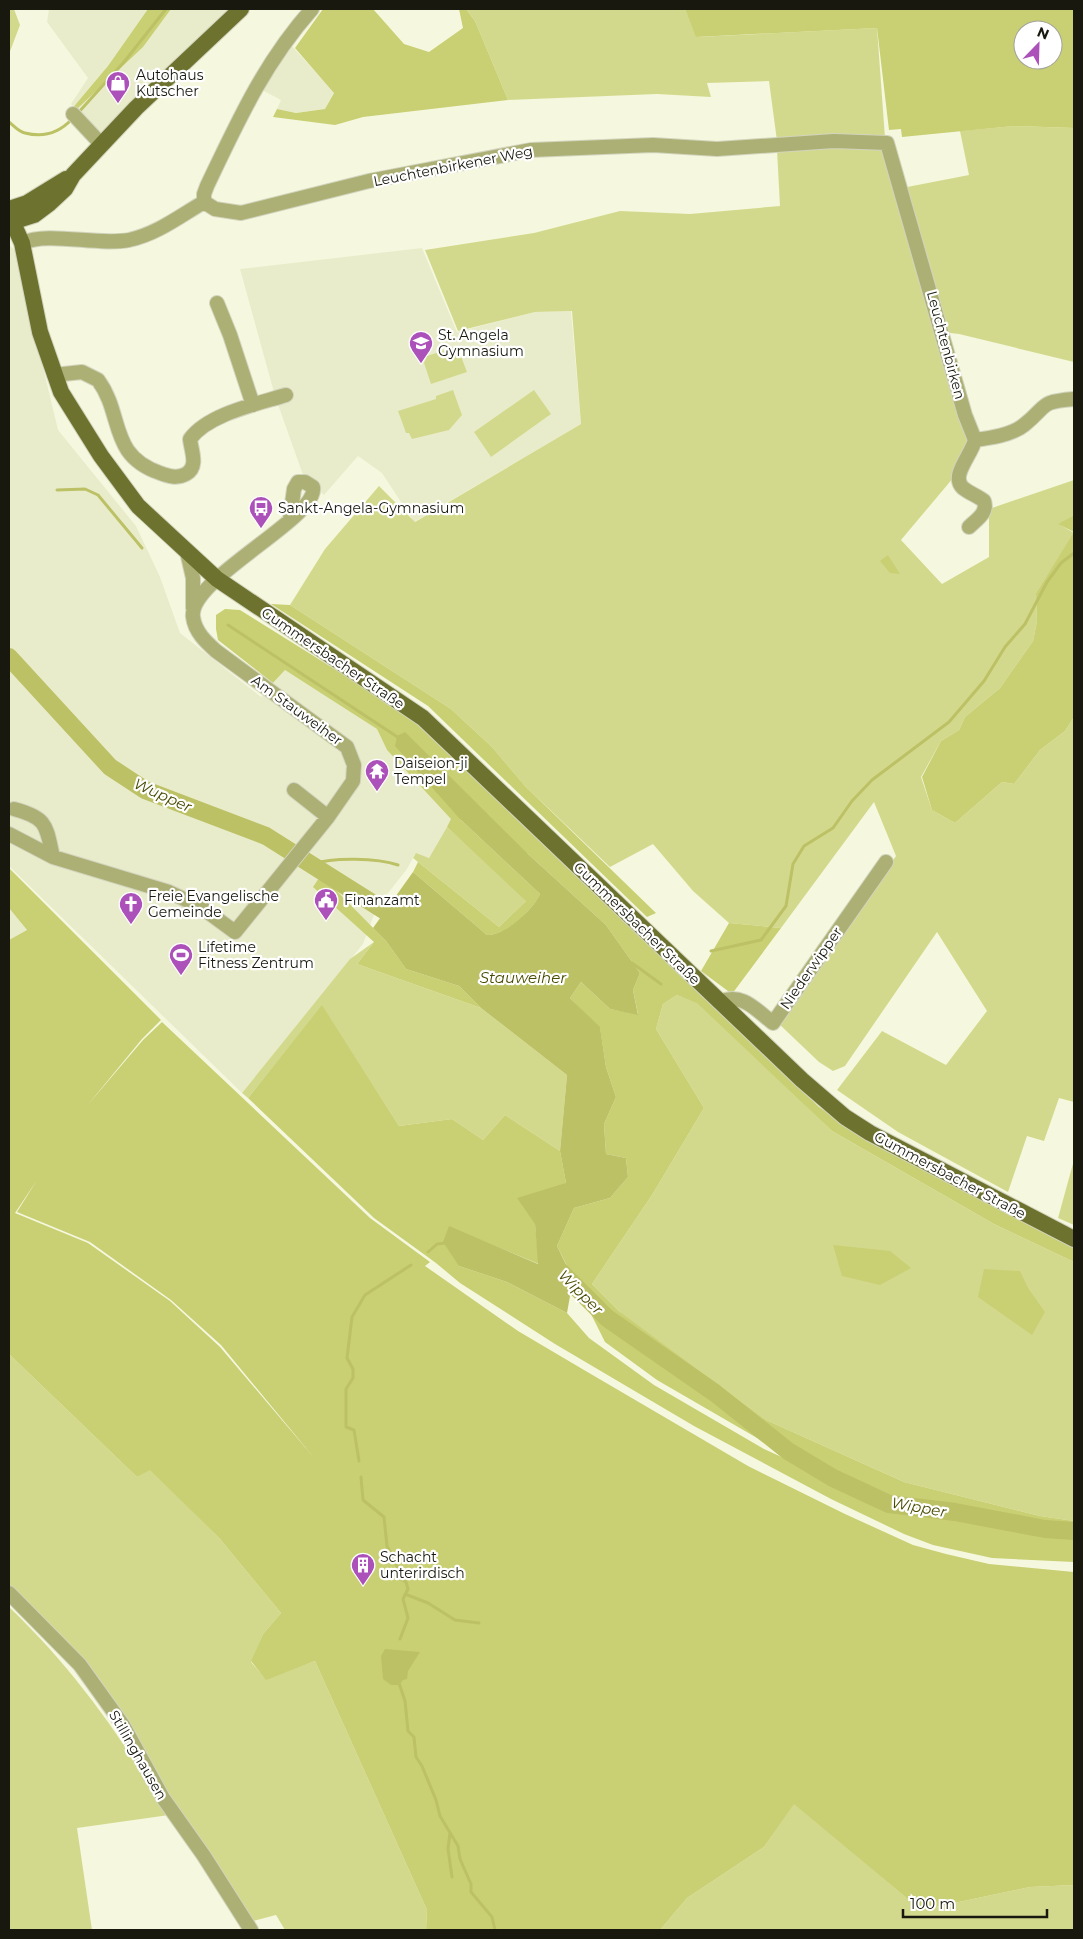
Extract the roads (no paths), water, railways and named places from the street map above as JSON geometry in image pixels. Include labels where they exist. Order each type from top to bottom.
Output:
[{"type":"main road","points":[[10,218],[34,215],[50,204],[65,189],[73,175],[101,144],[241,9]]},
{"type":"main road","name":"Gummersbacher Straße","points":[[10,218],[22,244],[40,332],[54,375],[67,403],[101,456],[138,506],[217,579],[423,718],[719,1002],[802,1080],[846,1117],[884,1141],[1074,1239]]},
{"type":"street","points":[[22,244],[33,239],[96,242],[130,240],[168,225],[204,202],[204,194],[264,70],[285,40],[312,9]]},
{"type":"street","points":[[76,117],[101,144]]},
{"type":"street","name":"Leuchtenbirkener Weg","points":[[204,202],[215,209],[241,213],[369,181],[531,150],[653,145],[717,149],[834,141],[887,143]]},
{"type":"street","name":"Leuchtenbirken","points":[[887,143],[965,415],[976,440]]},
{"type":"street","points":[[216,303],[230,334],[253,405]]},
{"type":"street","points":[[54,375],[82,372],[94,377],[103,389],[124,448],[145,468],[171,478],[186,474],[192,467],[194,460],[190,439],[197,428],[253,405],[286,395]]},
{"type":"street","points":[[970,527],[983,514],[986,507],[984,501],[964,489],[958,480],[959,471],[971,454],[976,440],[996,437],[1024,426],[1048,402],[1074,399]]},
{"type":"street","points":[[194,610],[202,596],[217,579],[290,519]]},
{"type":"street","name":"Am Stauweiher","points":[[9,834],[53,857],[169,892],[201,907],[235,932],[328,816],[352,781],[354,765],[347,747],[216,652],[202,637],[196,626],[193,578],[187,552]]},
{"type":"street","points":[[294,790],[328,816]]},
{"type":"street","points":[[14,809],[34,814],[43,823],[53,857]]},
{"type":"street","name":"Niederwipper","points":[[719,1002],[730,997],[741,999],[773,1022],[886,862]]},
{"type":"street","name":"Stillinghausen","points":[[9,1593],[80,1665],[122,1725],[163,1798],[204,1856],[251,1930]]},
{"type":"water","name":"Stauweiher","points":[[405,732],[528,854],[606,925],[640,973],[633,990],[638,1015],[610,1009],[581,982],[570,998],[600,1027],[606,1067],[616,1097],[604,1124],[606,1154],[626,1158],[628,1177],[610,1198],[574,1208],[557,1246],[573,1279],[567,1313],[507,1282],[459,1266],[443,1242],[449,1226],[538,1264],[535,1224],[517,1198],[566,1183],[560,1151],[567,1075],[481,1008],[459,986],[406,969],[386,941],[373,928],[413,872],[487,935],[502,931],[518,920],[531,907],[540,894],[460,819],[395,746],[397,736]]},
{"type":"water","points":[[385,1649],[420,1652],[408,1671],[407,1679],[403,1680],[399,1685],[391,1685],[383,1679],[381,1656]]},
{"type":"waterway","points":[[78,113],[124,62],[166,9]]},
{"type":"waterway","points":[[9,122],[18,130],[39,135],[56,131],[72,119]]},
{"type":"waterway","points":[[57,490],[85,489],[98,495],[142,548]]},
{"type":"waterway","points":[[711,951],[761,940],[786,906],[793,864],[804,846],[833,828],[852,801],[872,780],[949,722],[984,681],[1005,647],[1025,624],[1047,582],[1061,563],[1074,553]]},
{"type":"waterway","points":[[228,625],[399,738]]},
{"type":"waterway","name":"Wupper","points":[[9,657],[110,767],[145,790],[266,836],[404,923]]},
{"type":"waterway","points":[[312,864],[332,860],[355,859],[398,865]]},
{"type":"waterway","points":[[630,963],[661,984]]},
{"type":"waterway","points":[[428,1252],[437,1244],[446,1243]]},
{"type":"waterway","points":[[359,1461],[354,1430],[346,1427],[346,1389],[353,1378],[353,1369],[347,1358],[352,1317],[365,1295],[411,1265]]},
{"type":"waterway","name":"Wipper","points":[[555,1266],[607,1318],[715,1393],[788,1451],[833,1478],[889,1504],[955,1512],[1045,1529],[1074,1531]]},
{"type":"waterway","points":[[361,1477],[363,1500],[384,1517],[387,1546],[398,1568],[397,1577],[406,1582],[408,1589],[403,1599],[408,1618],[400,1639]]},
{"type":"waterway","points":[[405,1594],[428,1603],[455,1620],[479,1623]]},
{"type":"waterway","points":[[399,1683],[405,1701],[408,1731],[414,1737],[416,1757],[422,1766],[436,1800],[440,1816],[458,1846],[460,1859],[471,1884],[471,1892],[492,1917],[495,1930]]},
{"type":"waterway","points":[[450,1833],[448,1849],[452,1877]]},
{"type":"place","name":"Autohaus Kutscher","points":[[118,104]]},
{"type":"place","name":"St. Angela Gymnasium","points":[[421,364]]},
{"type":"place","name":"Sankt-Angela-Gymnasium","points":[[261,529]]},
{"type":"place","name":"Daiseion-ji Tempel","points":[[377,792]]},
{"type":"place","name":"Finanzamt","points":[[326,921]]},
{"type":"place","name":"Freie Evangelische Gemeinde","points":[[131,925]]},
{"type":"place","name":"Lifetime Fitness Zentrum","points":[[181,976]]},
{"type":"place","name":"Schacht unterirdisch","points":[[363,1586]]}]
